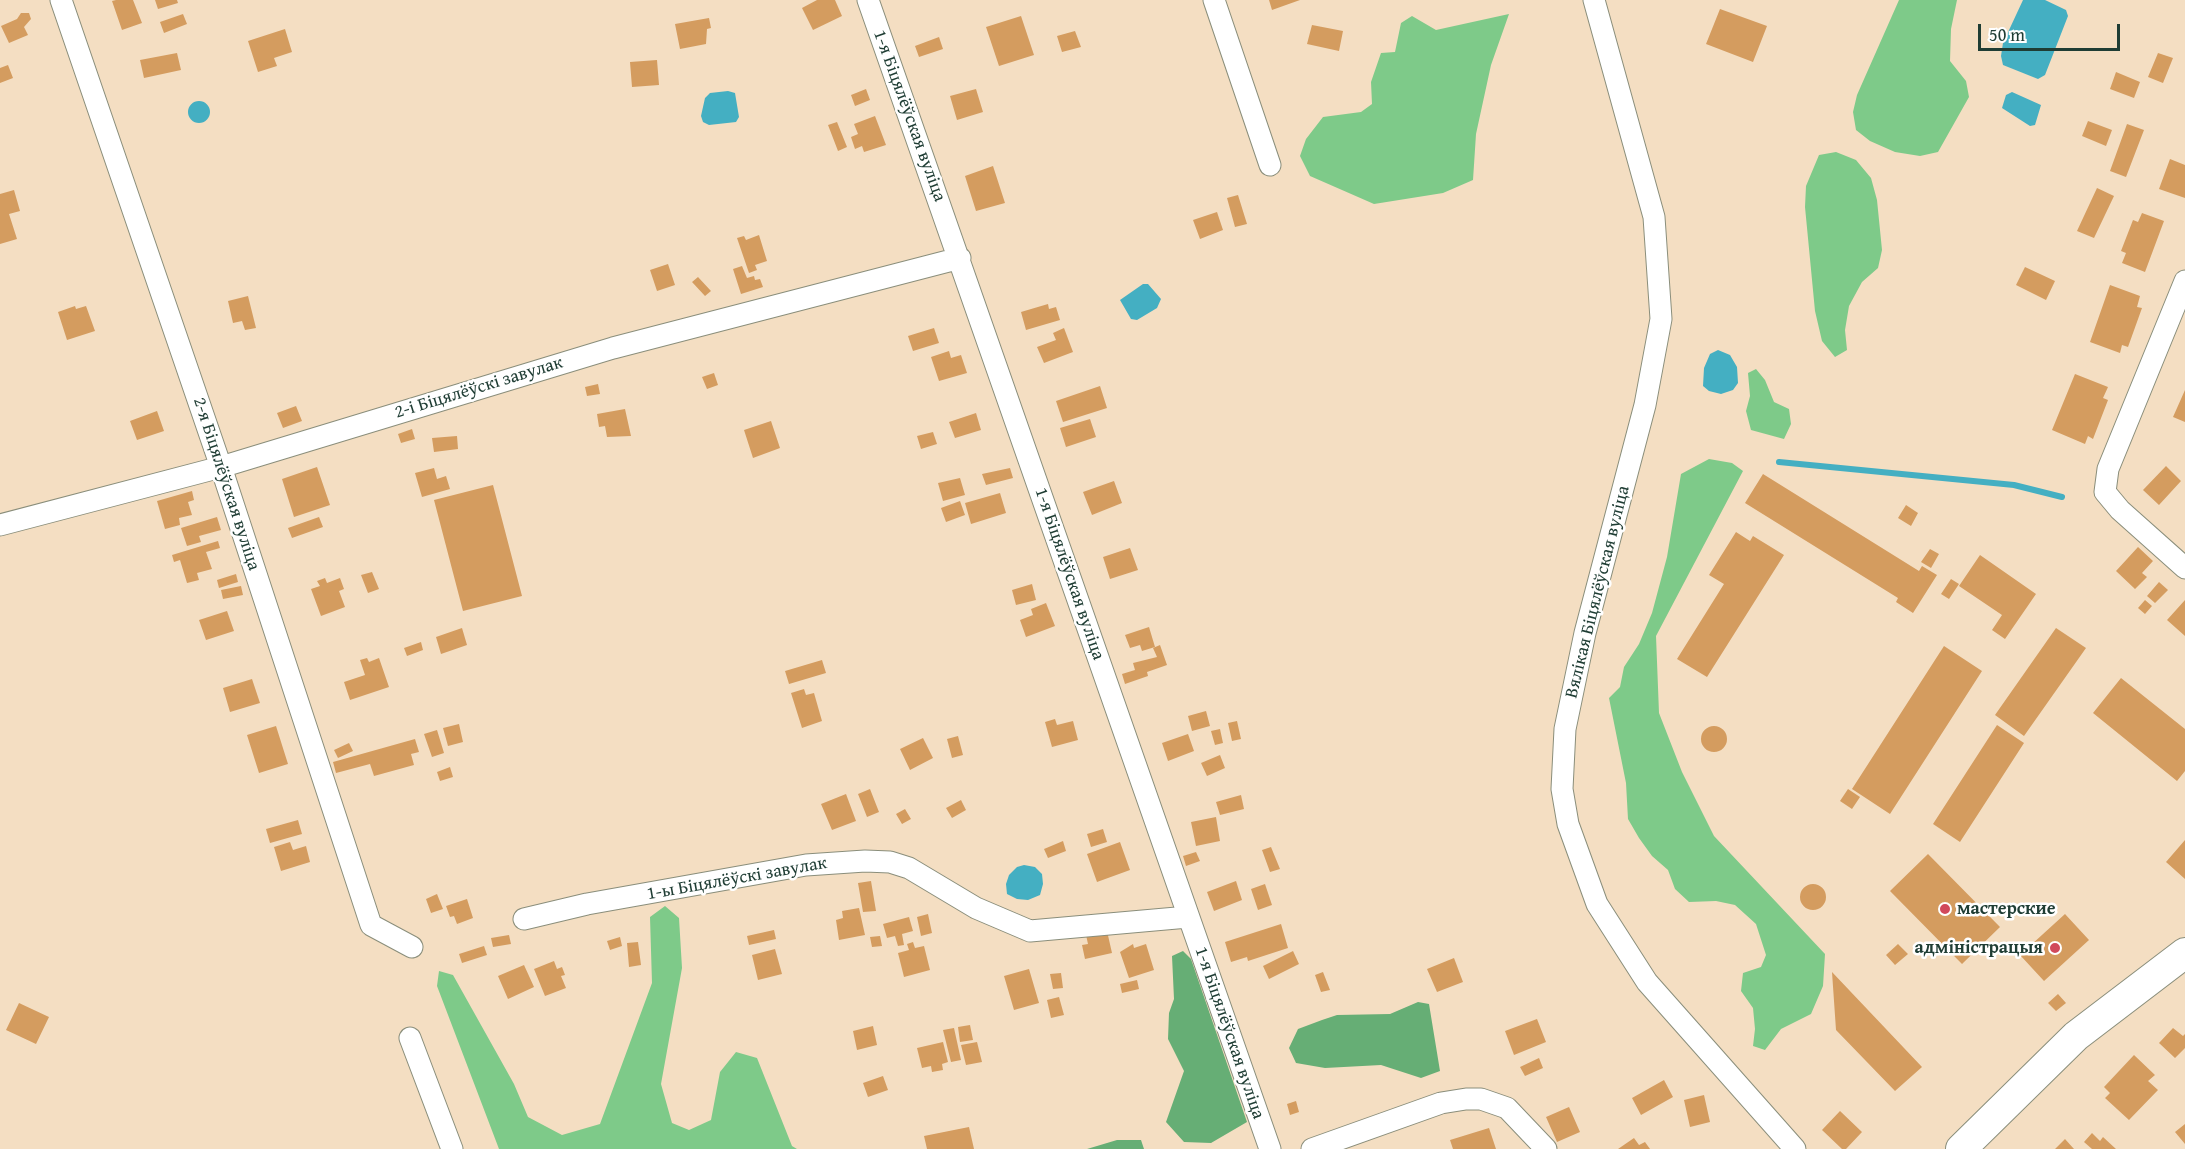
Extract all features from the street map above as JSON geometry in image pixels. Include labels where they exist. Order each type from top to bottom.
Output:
[{"type":"main road","points":[[1961,1149],[2076,1036],[2185,953]]},
{"type":"street","name":"2-я Біцялёўская вуліца","points":[[61,0],[221,467],[371,925],[412,947]]},
{"type":"street","name":"1-я Біцялёўская вуліца","points":[[868,0],[1270,1149]]},
{"type":"street","points":[[1214,0],[1270,165]]},
{"type":"street","name":"Вялікая Біцялёўская вуліца","points":[[1594,0],[1654,217],[1661,319],[1645,405],[1578,663],[1565,729],[1562,789],[1568,824],[1597,904],[1647,982],[1773,1128],[1795,1149]]},
{"type":"street","name":"2-і Біцялёўскі завулак","points":[[0,525],[221,467],[613,348],[960,258]]},
{"type":"street","points":[[2185,281],[2108,469],[2105,492],[2120,510],[2185,567]]},
{"type":"street","name":"1-ы Біцялёўскі завулак","points":[[524,919],[587,904],[806,865],[865,861],[890,862],[909,868],[976,908],[1030,931],[1188,916]]},
{"type":"street","points":[[410,1038],[452,1149]]},
{"type":"street","points":[[1312,1149],[1441,1103],[1481,1099],[1507,1108],[1546,1149]]},
{"type":"street","name":"Вялікая Біцялёўская вуліца","points":[[1773,1128],[1786,1149]]},
{"type":"green space","points":[[1899,0],[1957,0],[1951,29],[1950,61],[1966,81],[1969,97],[1938,152],[1920,156],[1895,152],[1870,141],[1856,130],[1853,112],[1857,95]]},
{"type":"green space","points":[[1509,14],[1491,65],[1476,134],[1473,180],[1443,193],[1374,204],[1310,176],[1300,156],[1306,139],[1323,117],[1361,112],[1372,104],[1371,82],[1381,53],[1395,52],[1401,23],[1412,16],[1436,30]]},
{"type":"green space","points":[[1836,152],[1856,160],[1871,178],[1877,200],[1882,250],[1878,268],[1862,282],[1849,306],[1845,330],[1847,350],[1835,357],[1822,341],[1815,311],[1805,207],[1806,186],[1819,155]]},
{"type":"green space","points":[[1756,369],[1765,380],[1774,402],[1789,409],[1791,424],[1784,439],[1751,430],[1746,411],[1750,396],[1748,373]]},
{"type":"green space","points":[[1709,459],[1732,463],[1743,471],[1656,636],[1659,713],[1682,772],[1714,836],[1825,954],[1823,986],[1811,1014],[1781,1029],[1765,1050],[1753,1046],[1755,1029],[1753,1008],[1741,991],[1743,973],[1761,967],[1766,955],[1756,924],[1735,905],[1716,901],[1689,902],[1675,889],[1668,870],[1652,856],[1639,838],[1628,819],[1626,783],[1609,698],[1620,687],[1624,667],[1639,644],[1652,613],[1667,557],[1681,474]]},
{"type":"green space","points":[[665,906],[679,918],[682,968],[661,1084],[672,1123],[689,1130],[711,1120],[720,1072],[736,1052],[757,1058],[792,1146],[797,1149],[499,1149],[437,986],[439,971],[453,975],[514,1084],[528,1117],[562,1135],[600,1124],[652,983],[650,917]]},
{"type":"green space","points":[[1183,951],[1191,959],[1247,1122],[1211,1143],[1184,1142],[1166,1122],[1184,1071],[1168,1039],[1169,1013],[1174,999],[1172,956]]},
{"type":"green space","points":[[1418,1002],[1429,1004],[1440,1071],[1421,1078],[1381,1065],[1325,1068],[1296,1063],[1289,1048],[1298,1029],[1322,1020],[1337,1015],[1390,1014]]},
{"type":"green space","points":[[1117,1140],[1141,1140],[1144,1149],[1087,1149]]},
{"type":"water","points":[[2023,0],[2045,0],[2066,10],[2068,16],[2045,75],[2038,79],[2003,65],[2001,56],[2003,43]]},
{"type":"water","points":[[728,91],[735,93],[739,117],[736,122],[709,125],[703,122],[701,116],[705,98],[710,93]]},
{"type":"water","points":[[2012,92],[2041,105],[2035,125],[2030,126],[2002,108],[2006,95]]},
{"type":"water","points":[[199,101],[207,104],[210,112],[207,120],[199,123],[191,120],[188,112],[191,104]]},
{"type":"water","points":[[1143,284],[1148,284],[1161,299],[1157,308],[1137,320],[1131,319],[1120,300]]},
{"type":"water","points":[[1718,350],[1730,355],[1737,367],[1738,383],[1733,390],[1721,394],[1709,391],[1703,386],[1704,368],[1710,354]]},
{"type":"water","points":[[1024,865],[1035,867],[1042,874],[1043,884],[1040,895],[1028,900],[1017,899],[1007,894],[1006,884],[1009,875],[1017,867]]},
{"type":"building","points":[[133,0],[142,23],[122,30],[112,1]]},
{"type":"building","points":[[155,0],[177,0],[178,3],[158,9]]},
{"type":"building","points":[[817,0],[835,0],[842,16],[813,30],[802,8]]},
{"type":"building","points":[[1269,0],[1300,0],[1272,10]]},
{"type":"building","points":[[1720,9],[1767,26],[1753,62],[1706,44]]},
{"type":"building","points":[[21,13],[29,13],[31,19],[24,27],[28,35],[9,43],[1,26],[17,19]]},
{"type":"building","points":[[183,14],[187,24],[164,33],[160,22]]},
{"type":"building","points":[[1021,16],[1034,55],[999,66],[986,27]]},
{"type":"building","points":[[709,18],[711,28],[707,29],[706,44],[680,49],[675,24]]},
{"type":"building","points":[[1312,25],[1343,31],[1339,51],[1307,44]]},
{"type":"building","points":[[285,29],[292,52],[274,58],[277,66],[258,72],[248,41]]},
{"type":"building","points":[[1075,31],[1081,47],[1062,52],[1057,36]]},
{"type":"building","points":[[939,37],[943,49],[919,57],[915,46]]},
{"type":"building","points":[[177,53],[181,70],[144,78],[140,60]]},
{"type":"building","points":[[2158,53],[2173,58],[2163,83],[2148,77]]},
{"type":"building","points":[[657,60],[659,85],[632,87],[630,62]]},
{"type":"building","points":[[8,65],[13,78],[0,83],[0,68]]},
{"type":"building","points":[[2116,72],[2140,82],[2134,98],[2110,89]]},
{"type":"building","points":[[866,89],[870,100],[855,106],[851,95]]},
{"type":"building","points":[[976,89],[983,112],[957,120],[950,96]]},
{"type":"building","points":[[875,116],[886,145],[864,152],[862,146],[855,149],[851,137],[858,134],[854,124]]},
{"type":"building","points":[[2088,121],[2112,130],[2106,146],[2082,136]]},
{"type":"building","points":[[837,122],[847,147],[838,151],[828,125]]},
{"type":"building","points":[[2127,124],[2144,130],[2126,177],[2110,171]]},
{"type":"building","points":[[2170,159],[2185,165],[2185,198],[2159,189]]},
{"type":"building","points":[[993,166],[1005,203],[976,211],[965,176]]},
{"type":"building","points":[[2097,188],[2114,196],[2094,238],[2077,231]]},
{"type":"building","points":[[14,190],[20,211],[9,214],[17,239],[0,244],[0,194]]},
{"type":"building","points":[[1238,195],[1247,224],[1235,227],[1227,198]]},
{"type":"building","points":[[1217,212],[1223,230],[1200,239],[1193,220]]},
{"type":"building","points":[[2142,213],[2164,221],[2145,272],[2122,263],[2126,253],[2121,251],[2133,220],[2138,222]]},
{"type":"building","points":[[759,235],[767,261],[755,265],[757,270],[749,273],[737,238],[744,236],[746,240]]},
{"type":"building","points":[[668,264],[675,285],[657,291],[650,270]]},
{"type":"building","points":[[742,266],[747,278],[754,276],[755,280],[760,279],[763,287],[741,294],[733,269]]},
{"type":"building","points":[[2025,267],[2055,281],[2046,300],[2016,285]]},
{"type":"building","points":[[698,277],[711,291],[705,296],[692,282]]},
{"type":"building","points":[[2110,285],[2140,296],[2137,307],[2142,308],[2128,347],[2122,345],[2120,353],[2090,342]]},
{"type":"building","points":[[248,296],[256,328],[245,330],[242,321],[233,323],[228,301]]},
{"type":"building","points":[[1048,304],[1049,309],[1056,307],[1060,320],[1026,330],[1021,312]]},
{"type":"building","points":[[75,306],[76,309],[86,306],[95,331],[67,340],[58,312]]},
{"type":"building","points":[[934,328],[939,343],[913,351],[908,336]]},
{"type":"building","points":[[1064,328],[1073,352],[1044,363],[1037,347],[1056,340],[1053,333]]},
{"type":"building","points":[[949,351],[951,358],[961,355],[967,373],[939,381],[931,357]]},
{"type":"building","points":[[714,373],[718,385],[707,389],[702,377]]},
{"type":"building","points":[[2075,374],[2108,387],[2103,398],[2108,400],[2093,439],[2088,436],[2085,444],[2052,430]]},
{"type":"building","points":[[598,384],[600,394],[587,396],[585,387]]},
{"type":"building","points":[[1100,386],[1107,408],[1063,422],[1056,401]]},
{"type":"building","points":[[2185,390],[2185,422],[2173,417]]},
{"type":"building","points":[[296,406],[302,421],[283,428],[277,413]]},
{"type":"building","points":[[625,409],[631,436],[607,437],[605,426],[599,427],[597,414]]},
{"type":"building","points":[[157,411],[164,431],[137,440],[130,421]]},
{"type":"building","points":[[976,413],[981,430],[955,438],[949,422]]},
{"type":"building","points":[[1090,419],[1096,437],[1066,447],[1060,428]]},
{"type":"building","points":[[771,421],[780,448],[753,458],[744,430]]},
{"type":"building","points":[[412,429],[415,439],[401,443],[398,434]]},
{"type":"building","points":[[933,432],[937,444],[921,449],[917,436]]},
{"type":"building","points":[[457,436],[458,449],[434,452],[432,438]]},
{"type":"building","points":[[2166,466],[2181,481],[2159,505],[2143,490]]},
{"type":"building","points":[[317,467],[330,505],[294,517],[282,479]]},
{"type":"building","points":[[434,468],[437,479],[446,476],[450,489],[422,497],[415,473]]},
{"type":"building","points":[[1010,468],[1013,478],[986,485],[982,474]]},
{"type":"building","points":[[1763,474],[1919,571],[1922,566],[1937,575],[1913,613],[1896,602],[1898,598],[1745,503]]},
{"type":"building","points":[[960,478],[965,495],[943,501],[938,483]]},
{"type":"building","points":[[1114,481],[1122,503],[1092,515],[1083,492]]},
{"type":"building","points":[[493,485],[522,596],[463,611],[434,500]]},
{"type":"building","points":[[192,491],[194,500],[188,502],[192,515],[179,518],[180,525],[165,529],[157,501]]},
{"type":"building","points":[[1000,493],[1006,513],[971,524],[965,503]]},
{"type":"building","points":[[960,501],[965,515],[946,522],[941,508]]},
{"type":"building","points":[[1906,505],[1918,513],[1911,526],[1898,518]]},
{"type":"building","points":[[217,517],[221,530],[199,536],[201,542],[187,546],[181,528]]},
{"type":"building","points":[[319,517],[323,527],[292,538],[288,528]]},
{"type":"building","points":[[1736,532],[1750,541],[1753,536],[1784,555],[1707,677],[1677,659],[1724,584],[1709,575]]},
{"type":"building","points":[[218,541],[220,548],[206,552],[212,569],[197,573],[199,580],[187,583],[180,560],[174,562],[172,555]]},
{"type":"building","points":[[2138,547],[2153,561],[2142,573],[2147,577],[2135,589],[2116,571]]},
{"type":"building","points":[[1130,548],[1138,570],[1110,579],[1103,557]]},
{"type":"building","points":[[1930,549],[1939,554],[1931,568],[1921,562]]},
{"type":"building","points":[[1980,555],[2036,594],[2005,639],[1992,630],[2002,615],[1959,586]]},
{"type":"building","points":[[372,572],[379,589],[368,593],[361,575]]},
{"type":"building","points":[[236,574],[238,582],[219,588],[217,580]]},
{"type":"building","points":[[325,578],[327,583],[340,578],[344,589],[339,591],[345,607],[321,616],[311,589],[320,586],[317,581]]},
{"type":"building","points":[[1951,579],[1959,584],[1949,599],[1941,594]]},
{"type":"building","points":[[2159,582],[2168,590],[2155,603],[2147,596]]},
{"type":"building","points":[[1032,584],[1036,600],[1016,605],[1012,590]]},
{"type":"building","points":[[241,586],[243,595],[223,599],[221,590]]},
{"type":"building","points":[[2145,600],[2152,606],[2145,614],[2138,608]]},
{"type":"building","points":[[2185,600],[2185,636],[2167,620]]},
{"type":"building","points":[[1046,603],[1055,626],[1026,637],[1020,620],[1033,615],[1031,609]]},
{"type":"building","points":[[227,611],[234,631],[206,640],[199,620]]},
{"type":"building","points":[[1149,627],[1155,647],[1142,651],[1140,645],[1130,648],[1125,635]]},
{"type":"building","points":[[462,628],[467,645],[441,654],[436,637]]},
{"type":"building","points":[[2056,628],[2086,648],[2024,736],[1995,715]]},
{"type":"building","points":[[421,642],[423,650],[407,656],[404,648]]},
{"type":"building","points":[[1160,645],[1167,665],[1147,672],[1148,676],[1125,684],[1122,674],[1135,670],[1133,663],[1157,657],[1153,648]]},
{"type":"building","points":[[1944,646],[1982,671],[1890,814],[1852,789]]},
{"type":"building","points":[[367,658],[369,662],[379,658],[389,687],[350,700],[344,682],[365,675],[360,660]]},
{"type":"building","points":[[822,660],[826,673],[789,684],[785,671]]},
{"type":"building","points":[[2121,678],[2185,729],[2185,771],[2177,781],[2093,713]]},
{"type":"building","points":[[252,679],[260,703],[230,712],[223,688]]},
{"type":"building","points":[[804,689],[806,695],[814,693],[822,721],[802,728],[791,693]]},
{"type":"building","points":[[1206,711],[1210,726],[1192,731],[1188,716]]},
{"type":"building","points":[[1055,719],[1057,725],[1073,721],[1078,740],[1052,747],[1045,722]]},
{"type":"building","points":[[1237,721],[1241,739],[1232,741],[1228,723]]},
{"type":"building","points":[[459,724],[463,742],[448,746],[443,728]]},
{"type":"building","points":[[1997,725],[2024,743],[1960,842],[1933,824]]},
{"type":"building","points":[[276,726],[288,764],[259,773],[247,735]]},
{"type":"building","points":[[1714,726],[1723,730],[1727,739],[1723,748],[1714,752],[1705,748],[1701,739],[1705,730]]},
{"type":"building","points":[[1220,729],[1223,743],[1215,745],[1211,731]]},
{"type":"building","points":[[437,730],[444,753],[432,757],[424,734]]},
{"type":"building","points":[[1188,734],[1194,751],[1168,761],[1162,743]]},
{"type":"building","points":[[958,736],[963,755],[952,758],[947,739]]},
{"type":"building","points":[[923,738],[933,758],[910,770],[900,749]]},
{"type":"building","points":[[415,739],[419,752],[411,754],[414,765],[374,776],[370,764],[336,773],[333,762]]},
{"type":"building","points":[[349,743],[353,751],[338,758],[334,750]]},
{"type":"building","points":[[1220,755],[1225,768],[1207,776],[1201,763]]},
{"type":"building","points":[[450,767],[453,777],[440,781],[437,772]]},
{"type":"building","points":[[870,789],[879,812],[867,817],[858,794]]},
{"type":"building","points":[[1848,789],[1860,797],[1852,809],[1840,801]]},
{"type":"building","points":[[846,794],[856,821],[832,830],[821,804]]},
{"type":"building","points":[[1241,795],[1244,809],[1220,815],[1216,802]]},
{"type":"building","points":[[961,800],[966,810],[952,818],[946,808]]},
{"type":"building","points":[[905,809],[911,819],[902,824],[896,814]]},
{"type":"building","points":[[1216,817],[1220,841],[1196,846],[1191,822]]},
{"type":"building","points":[[298,820],[302,834],[270,843],[266,829]]},
{"type":"building","points":[[1103,829],[1107,842],[1091,847],[1087,834]]},
{"type":"building","points":[[2185,840],[2185,879],[2166,862]]},
{"type":"building","points":[[1063,841],[1066,851],[1048,858],[1044,849]]},
{"type":"building","points":[[290,842],[293,850],[306,846],[310,862],[281,871],[274,847]]},
{"type":"building","points":[[1120,842],[1130,870],[1097,882],[1087,854]]},
{"type":"building","points":[[1271,847],[1280,869],[1270,872],[1262,850]]},
{"type":"building","points":[[1196,852],[1200,861],[1186,866],[1183,856]]},
{"type":"building","name":"мастерские","points":[[1928,854],[2000,927],[1962,964],[1890,891]]},
{"type":"building","points":[[871,881],[876,911],[863,912],[858,883]]},
{"type":"building","points":[[1236,881],[1242,900],[1214,911],[1207,892]]},
{"type":"building","points":[[1265,884],[1272,905],[1258,910],[1251,889]]},
{"type":"building","points":[[1813,884],[1822,888],[1826,897],[1822,906],[1813,910],[1804,906],[1800,897],[1804,888]]},
{"type":"building","points":[[437,894],[443,909],[431,913],[426,899]]},
{"type":"building","points":[[467,899],[473,918],[457,924],[454,916],[450,917],[446,906]]},
{"type":"building","points":[[859,908],[865,935],[839,940],[836,920],[843,918],[842,911]]},
{"type":"building","points":[[928,914],[932,933],[921,936],[917,917]]},
{"type":"building","name":"адміністрацыя","points":[[2065,914],[2089,940],[2044,981],[2020,955]]},
{"type":"building","points":[[909,917],[913,931],[902,934],[904,945],[898,946],[895,936],[887,938],[883,924]]},
{"type":"building","points":[[1281,924],[1288,948],[1248,961],[1247,957],[1231,962],[1225,942]]},
{"type":"building","points":[[774,930],[776,939],[749,945],[747,936]]},
{"type":"building","points":[[1107,931],[1112,953],[1085,959],[1082,945],[1088,944],[1086,935]]},
{"type":"building","points":[[509,935],[511,944],[493,947],[491,938]]},
{"type":"building","points":[[880,936],[882,946],[872,947],[870,937]]},
{"type":"building","points":[[620,937],[622,946],[610,950],[607,941]]},
{"type":"building","points":[[638,942],[641,965],[629,967],[627,943]]},
{"type":"building","points":[[913,942],[915,948],[924,946],[930,970],[904,977],[898,953],[909,950],[907,944]]},
{"type":"building","points":[[1133,944],[1134,948],[1146,944],[1154,970],[1129,978],[1120,952]]},
{"type":"building","points":[[1898,944],[1908,954],[1895,965],[1886,955]]},
{"type":"building","points":[[484,946],[487,955],[462,963],[459,954]]},
{"type":"building","points":[[775,949],[782,974],[758,980],[752,955]]},
{"type":"building","points":[[1293,951],[1299,964],[1269,979],[1263,966]]},
{"type":"building","points":[[1454,958],[1463,982],[1437,992],[1427,969]]},
{"type":"building","points":[[554,961],[557,969],[562,967],[565,975],[561,976],[566,988],[545,996],[534,969]]},
{"type":"building","points":[[524,965],[534,987],[508,999],[498,976]]},
{"type":"building","points":[[1029,969],[1039,1003],[1014,1010],[1004,976]]},
{"type":"building","points":[[1323,972],[1330,990],[1321,992],[1315,975]]},
{"type":"building","points":[[1832,972],[1922,1067],[1895,1091],[1836,1030]]},
{"type":"building","points":[[1061,973],[1063,988],[1053,989],[1050,974]]},
{"type":"building","points":[[1137,980],[1139,989],[1122,993],[1120,984]]},
{"type":"building","points":[[2058,994],[2066,1003],[2056,1011],[2048,1003]]},
{"type":"building","points":[[1059,997],[1064,1015],[1051,1018],[1047,1000]]},
{"type":"building","points":[[19,1003],[49,1017],[36,1044],[6,1030]]},
{"type":"building","points":[[1537,1019],[1546,1042],[1514,1055],[1505,1031]]},
{"type":"building","points":[[970,1025],[973,1040],[960,1042],[958,1027]]},
{"type":"building","points":[[873,1026],[877,1045],[857,1050],[853,1031]]},
{"type":"building","points":[[954,1028],[961,1060],[951,1062],[943,1030]]},
{"type":"building","points":[[2173,1028],[2183,1036],[2185,1034],[2185,1048],[2175,1058],[2159,1043]]},
{"type":"building","points":[[943,1042],[948,1062],[942,1064],[943,1070],[932,1072],[931,1066],[922,1068],[917,1048]]},
{"type":"building","points":[[977,1042],[982,1062],[966,1065],[961,1045]]},
{"type":"building","points":[[2134,1055],[2155,1075],[2148,1081],[2158,1090],[2129,1120],[2105,1098],[2110,1093],[2104,1087]]},
{"type":"building","points":[[1539,1058],[1543,1068],[1525,1076],[1520,1067]]},
{"type":"building","points":[[883,1076],[888,1090],[868,1097],[863,1083]]},
{"type":"building","points":[[1664,1080],[1673,1097],[1641,1115],[1632,1098]]},
{"type":"building","points":[[1704,1095],[1710,1122],[1690,1127],[1684,1100]]},
{"type":"building","points":[[1296,1101],[1299,1112],[1290,1115],[1287,1104]]},
{"type":"building","points":[[1569,1107],[1580,1132],[1557,1142],[1546,1117]]},
{"type":"building","points":[[1840,1111],[1862,1132],[1846,1149],[1842,1149],[1822,1130]]},
{"type":"building","points":[[2185,1124],[2185,1144],[2175,1132]]},
{"type":"building","points":[[969,1127],[974,1149],[927,1149],[924,1136]]},
{"type":"building","points":[[1489,1128],[1496,1149],[1453,1149],[1450,1140]]},
{"type":"building","points":[[2092,1133],[2100,1141],[2103,1137],[2116,1149],[2092,1149],[2084,1142]]},
{"type":"building","points":[[1634,1138],[1639,1145],[1645,1142],[1650,1149],[1618,1149]]},
{"type":"building","points":[[2065,1139],[2074,1149],[2055,1149]]},
{"type":"waterway","points":[[1779,462],[2014,485],[2062,497]]},
{"type":"place","name":"мастерские","points":[[1945,909]]},
{"type":"place","name":"адміністрацыя","points":[[2055,948]]}]
